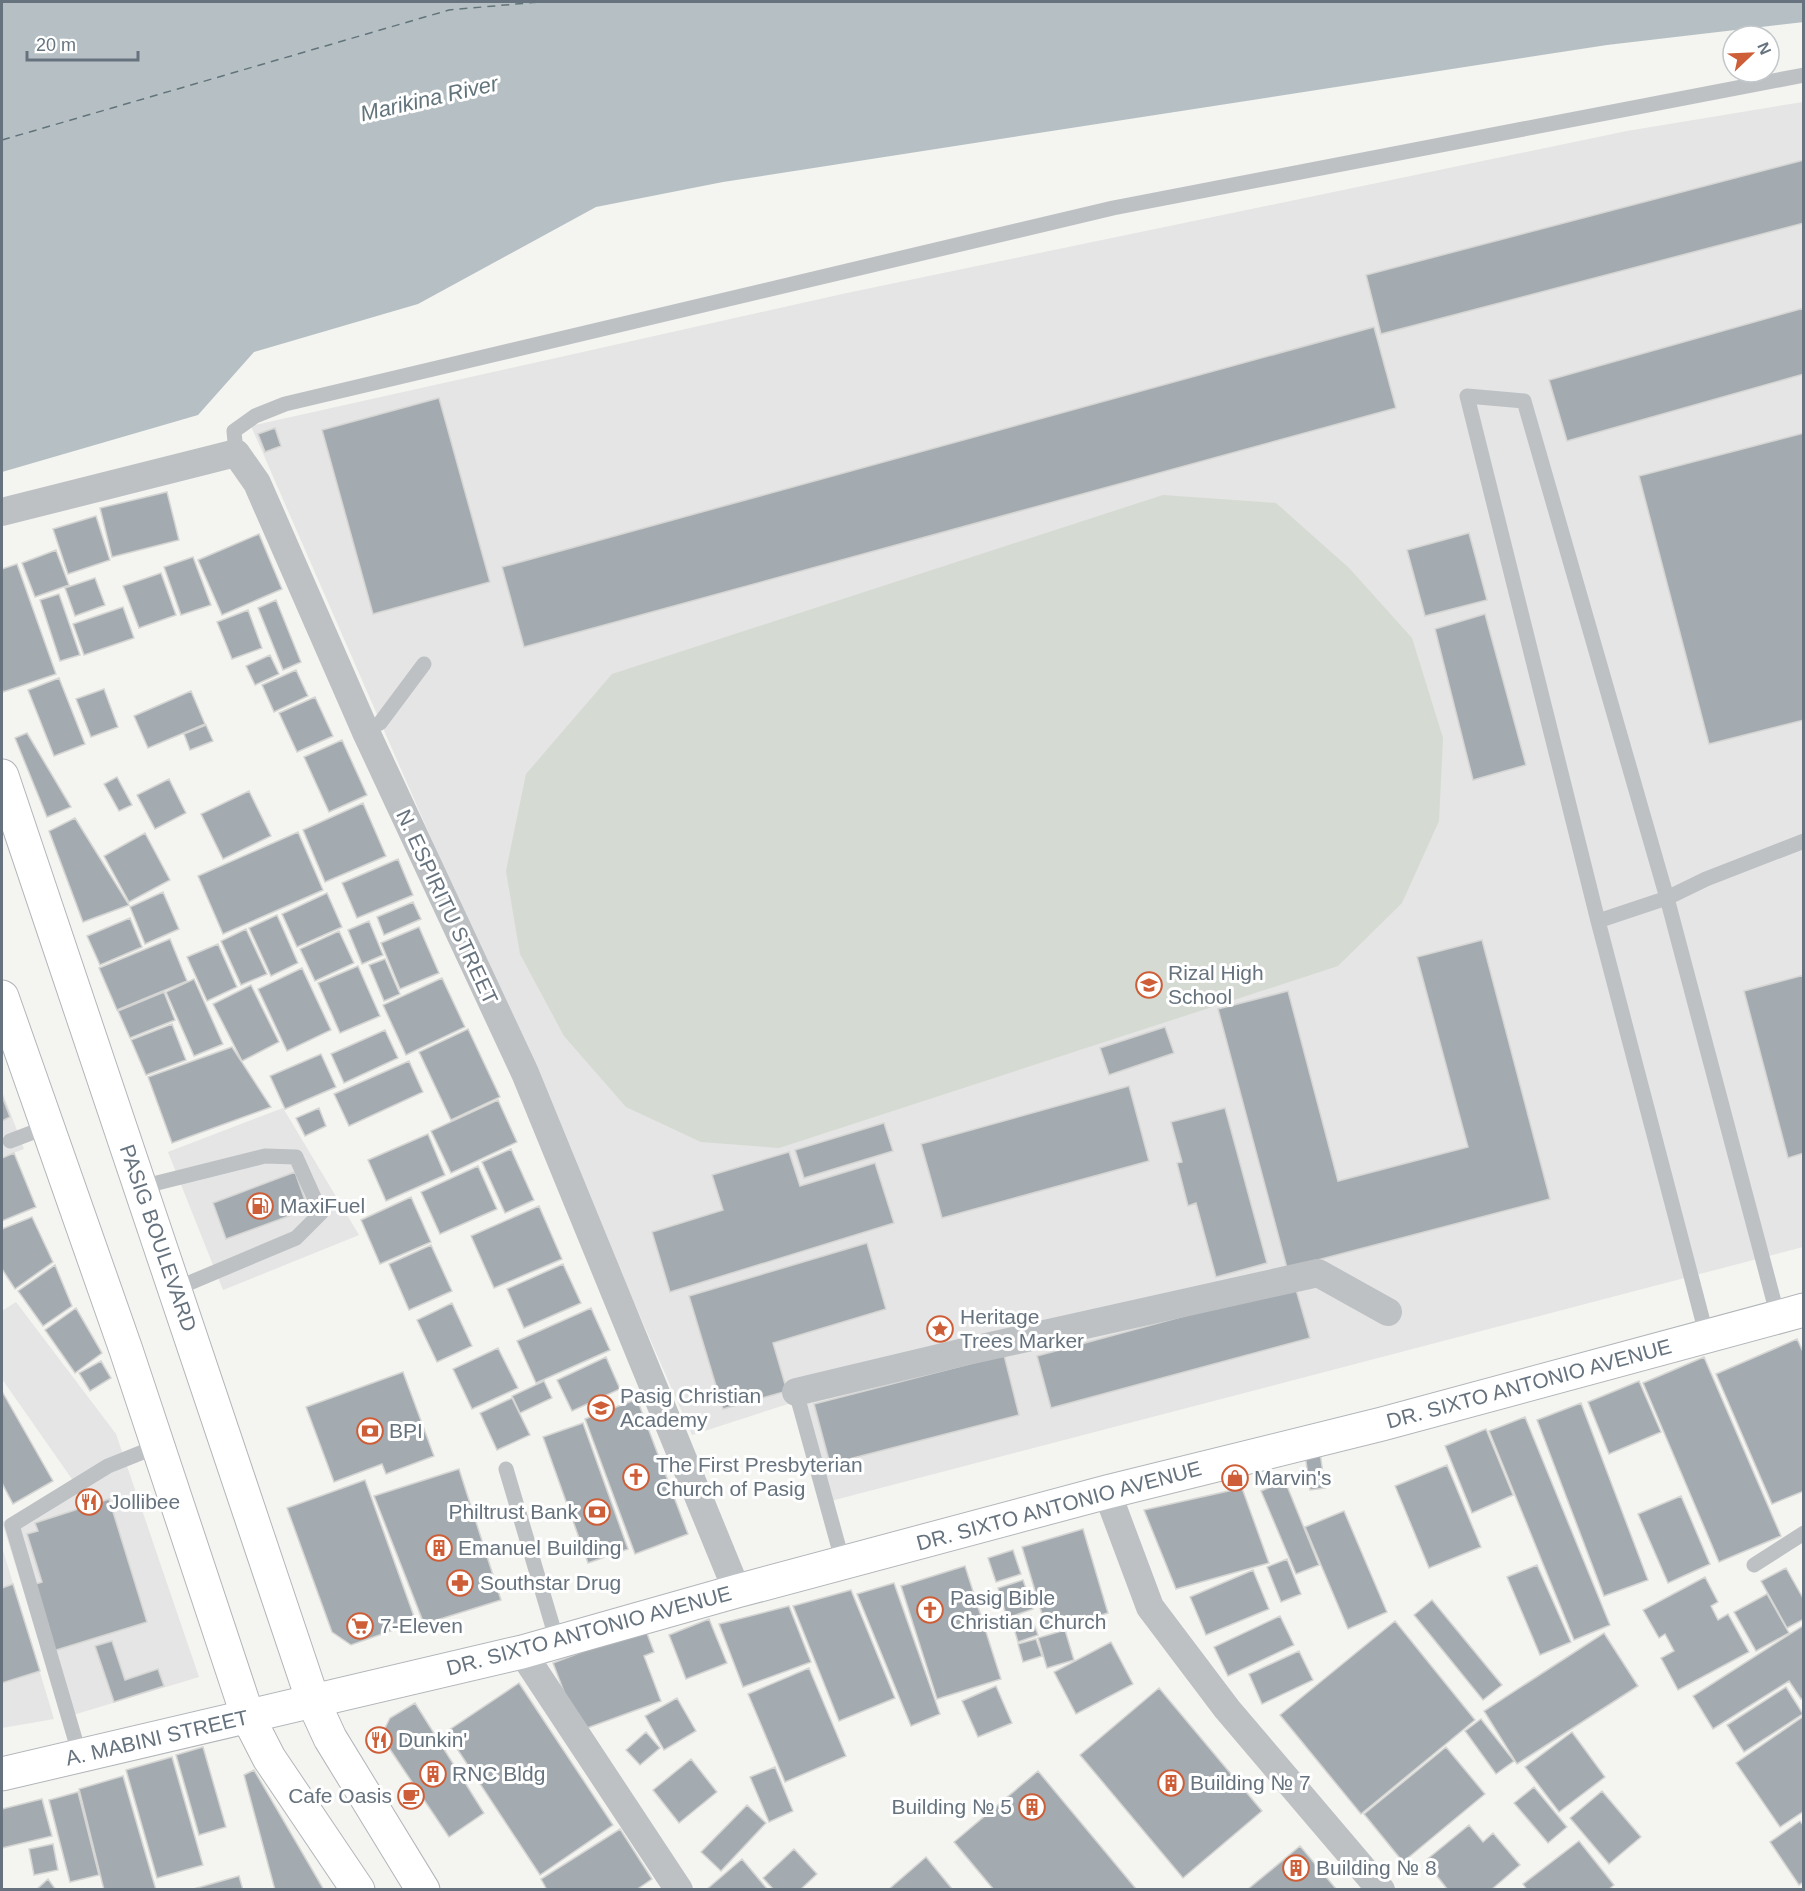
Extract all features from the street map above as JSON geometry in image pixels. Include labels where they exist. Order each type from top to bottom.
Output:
[{"type":"main road","name":"PASIG BOULEVARD","points":[[2,776],[313,1701],[330,1738],[423,1890]]},
{"type":"main road","points":[[2,997],[158,1446],[248,1717],[269,1758],[358,1890]]},
{"type":"main road","name":"DR. SIXTO ANTONIO AVENUE","points":[[313,1701],[522,1652],[737,1591],[1107,1492],[1382,1424],[1791,1314]]},
{"type":"main road","name":"A. MABINI STREET","points":[[2,1774],[313,1701]]},
{"type":"street","points":[[2,512],[236,453]]},
{"type":"street","name":"N. ESPIRITU STREET","points":[[236,453],[257,483],[365,730],[525,1073],[737,1591]]},
{"type":"street","points":[[796,1392],[979,1348],[1318,1273],[1388,1312]]},
{"type":"street","points":[[1107,1492],[1150,1607],[1227,1709],[1381,1890]]},
{"type":"street","points":[[522,1652],[678,1890]]},
{"type":"lane","points":[[236,453],[234,431],[255,416],[285,404],[1113,208],[1803,75]]},
{"type":"lane","points":[[1707,1337],[1598,921],[1467,396],[1524,401],[1667,898],[1791,1314]]},
{"type":"lane","points":[[365,730],[380,723],[424,664]]},
{"type":"lane","points":[[1598,921],[1667,898],[1706,879],[1803,841]]},
{"type":"lane","points":[[2,1047],[28,1072]]},
{"type":"lane","points":[[10,1141],[47,1127]]},
{"type":"lane","points":[[141,1187],[265,1156],[296,1157],[321,1213],[296,1238],[175,1289]]},
{"type":"lane","points":[[796,1392],[843,1563]]},
{"type":"lane","points":[[80,1756],[12,1525],[108,1466],[158,1446]]},
{"type":"lane","points":[[506,1469],[557,1641]]},
{"type":"lane","points":[[1754,1565],[1803,1533]]},
{"type":"shaded area","name":"Rizal High School","points":[[1803,102],[1803,1247],[823,1503],[791,1403],[692,1435],[251,426],[847,293],[1627,131]]},
{"type":"shaded area","points":[[1163,495],[1276,503],[1349,568],[1412,638],[1443,738],[1439,821],[1402,903],[1338,966],[779,1148],[701,1142],[626,1107],[564,1036],[520,954],[506,871],[526,774],[612,674]]},
{"type":"shaded area","points":[[2,1091],[24,1149],[2,1157]]},
{"type":"shaded area","points":[[283,1108],[359,1235],[223,1290],[168,1152]]},
{"type":"shaded area","name":"Jollibee","points":[[16,1302],[116,1434],[199,1677],[63,1718],[2,1522],[74,1482],[2,1379],[2,1311]]},
{"type":"shaded area","points":[[2,1547],[54,1719],[2,1728]]},
{"type":"water","name":"Marikina River","points":[[2,2],[1803,2],[1804,22],[1781,25],[1721,24],[1721,32],[1607,45],[723,182],[596,207],[418,304],[254,352],[198,415],[2,472]]},
{"type":"building","points":[[1804,160],[1804,223],[1381,334],[1366,275]]},
{"type":"building","points":[[1804,308],[1804,374],[1567,441],[1549,380]]},
{"type":"building","points":[[1374,327],[1396,408],[524,647],[502,567]]},
{"type":"building","points":[[439,398],[490,582],[373,614],[322,430]]},
{"type":"building","points":[[275,428],[281,446],[265,452],[258,434]]},
{"type":"building","points":[[1804,433],[1804,720],[1709,744],[1639,476]]},
{"type":"building","points":[[167,492],[179,540],[112,557],[100,508]]},
{"type":"building","points":[[96,516],[110,560],[68,574],[53,529]]},
{"type":"building","points":[[1469,533],[1487,600],[1425,616],[1407,550]]},
{"type":"building","points":[[259,534],[282,589],[222,615],[198,560]]},
{"type":"building","points":[[56,550],[69,585],[35,597],[22,563]]},
{"type":"building","points":[[193,557],[211,605],[181,615],[164,567]]},
{"type":"building","points":[[17,564],[56,674],[3,692],[2,569]]},
{"type":"building","points":[[161,573],[176,615],[139,628],[123,586]]},
{"type":"building","points":[[95,578],[105,605],[75,616],[65,588]]},
{"type":"building","points":[[59,594],[80,655],[60,661],[40,600]]},
{"type":"building","points":[[276,600],[301,662],[283,670],[258,608]]},
{"type":"building","points":[[123,607],[134,638],[84,655],[73,624]]},
{"type":"building","points":[[248,610],[262,648],[232,659],[217,622]]},
{"type":"building","points":[[1485,614],[1526,765],[1473,780],[1435,629]]},
{"type":"building","points":[[270,655],[279,674],[255,685],[246,666]]},
{"type":"building","points":[[296,670],[308,696],[274,712],[262,685]]},
{"type":"building","points":[[59,678],[85,744],[54,756],[28,690]]},
{"type":"building","points":[[104,689],[118,727],[91,737],[76,699]]},
{"type":"building","points":[[191,691],[205,724],[148,748],[134,716]]},
{"type":"building","points":[[315,697],[333,736],[297,752],[279,713]]},
{"type":"building","points":[[206,725],[213,741],[190,750],[184,734]]},
{"type":"building","points":[[27,733],[71,807],[47,817],[15,738]]},
{"type":"building","points":[[342,740],[367,795],[329,812],[304,757]]},
{"type":"building","points":[[117,777],[132,805],[119,811],[104,784]]},
{"type":"building","points":[[169,779],[186,813],[155,829],[137,795]]},
{"type":"building","points":[[249,791],[271,836],[223,859],[201,814]]},
{"type":"building","points":[[363,803],[386,856],[325,882],[303,830]]},
{"type":"building","points":[[75,818],[129,905],[83,922],[49,831]]},
{"type":"building","points":[[298,832],[323,890],[223,934],[198,876]]},
{"type":"building","points":[[145,833],[170,880],[129,902],[104,856]]},
{"type":"building","points":[[398,859],[413,895],[357,918],[342,883]]},
{"type":"building","points":[[163,892],[179,929],[145,944],[130,907]]},
{"type":"building","points":[[327,893],[342,927],[297,947],[282,914]]},
{"type":"building","points":[[413,902],[421,919],[384,935],[377,917]]},
{"type":"building","points":[[277,915],[298,963],[271,976],[249,928]]},
{"type":"building","points":[[130,918],[142,947],[100,965],[87,936]]},
{"type":"building","points":[[369,921],[383,955],[362,964],[348,930]]},
{"type":"building","points":[[419,927],[439,973],[400,989],[381,943]]},
{"type":"building","points":[[246,929],[267,974],[241,985],[221,941]]},
{"type":"building","points":[[339,931],[354,963],[315,981],[300,949]]},
{"type":"building","points":[[170,939],[187,981],[117,1010],[99,968]]},
{"type":"building","points":[[1482,940],[1550,1199],[1287,1268],[1218,1009],[1288,991],[1338,1181],[1468,1147],[1417,957]]},
{"type":"building","points":[[218,944],[237,987],[207,1001],[187,957]]},
{"type":"building","points":[[385,959],[400,994],[384,1001],[369,965]]},
{"type":"building","points":[[358,966],[380,1016],[340,1033],[318,983]]},
{"type":"building","points":[[302,968],[331,1030],[287,1051],[258,989]]},
{"type":"building","points":[[1804,975],[1804,1153],[1788,1158],[1744,991]]},
{"type":"building","points":[[442,978],[465,1027],[406,1055],[383,1005]]},
{"type":"building","points":[[194,979],[223,1044],[194,1056],[166,992]]},
{"type":"building","points":[[251,985],[279,1042],[242,1061],[213,1004]]},
{"type":"building","points":[[164,992],[175,1020],[130,1038],[118,1011]]},
{"type":"building","points":[[172,1024],[186,1060],[146,1075],[131,1040]]},
{"type":"building","points":[[1165,1027],[1174,1053],[1109,1075],[1100,1048]]},
{"type":"building","points":[[468,1029],[500,1097],[451,1120],[419,1052]]},
{"type":"building","points":[[385,1030],[398,1058],[344,1083],[331,1054]]},
{"type":"building","points":[[232,1047],[271,1107],[172,1143],[148,1077]]},
{"type":"building","points":[[321,1054],[336,1087],[285,1109],[270,1076]]},
{"type":"building","points":[[409,1061],[423,1092],[349,1126],[334,1094]]},
{"type":"building","points":[[1129,1086],[1149,1161],[942,1218],[921,1144]]},
{"type":"building","points":[[2,1096],[10,1117],[2,1121]]},
{"type":"building","points":[[498,1100],[517,1142],[451,1173],[431,1131]]},
{"type":"building","points":[[319,1108],[326,1126],[305,1136],[296,1118]]},
{"type":"building","points":[[1225,1108],[1267,1263],[1216,1277],[1196,1203],[1188,1206],[1177,1163],[1182,1162],[1171,1122]]},
{"type":"building","points":[[884,1123],[893,1151],[804,1178],[795,1150]]},
{"type":"building","points":[[428,1134],[445,1175],[386,1201],[368,1160]]},
{"type":"building","points":[[511,1149],[534,1200],[505,1213],[482,1162]]},
{"type":"building","points":[[789,1152],[800,1186],[875,1163],[894,1223],[670,1292],[652,1232],[723,1210],[712,1175]]},
{"type":"building","points":[[14,1153],[36,1207],[2,1221],[2,1158]]},
{"type":"building","points":[[478,1166],[497,1209],[440,1234],[421,1192]]},
{"type":"building","name":"MaxiFuel","points":[[295,1172],[308,1209],[226,1239],[213,1203]]},
{"type":"building","points":[[411,1197],[431,1242],[380,1264],[361,1220]]},
{"type":"building","points":[[539,1206],[562,1259],[494,1288],[471,1236]]},
{"type":"building","points":[[32,1217],[53,1262],[15,1289],[2,1269],[2,1229]]},
{"type":"building","points":[[867,1243],[886,1309],[773,1343],[787,1391],[723,1409],[689,1296]]},
{"type":"building","points":[[431,1245],[452,1291],[409,1310],[389,1264]]},
{"type":"building","points":[[563,1264],[581,1303],[524,1328],[507,1289]]},
{"type":"building","points":[[55,1265],[72,1306],[43,1326],[18,1291]]},
{"type":"building","points":[[1295,1286],[1310,1338],[1051,1408],[1037,1356]]},
{"type":"building","points":[[452,1303],[472,1346],[437,1362],[417,1320]]},
{"type":"building","points":[[76,1308],[102,1353],[75,1373],[45,1330]]},
{"type":"building","points":[[591,1308],[610,1350],[536,1383],[517,1341]]},
{"type":"building","points":[[1797,1339],[1804,1354],[1804,1491],[1772,1504],[1716,1374]]},
{"type":"building","points":[[498,1348],[518,1388],[472,1409],[453,1369]]},
{"type":"building","points":[[1004,1355],[1019,1415],[830,1464],[814,1404]]},
{"type":"building","points":[[606,1357],[620,1389],[572,1411],[557,1380]]},
{"type":"building","points":[[1704,1357],[1781,1536],[1719,1562],[1643,1383]]},
{"type":"building","points":[[101,1361],[111,1378],[90,1391],[79,1373]]},
{"type":"building","name":"BPI","points":[[403,1372],[434,1456],[386,1474],[382,1464],[334,1482],[306,1407]]},
{"type":"building","points":[[544,1381],[552,1398],[520,1413],[512,1396]]},
{"type":"building","points":[[1639,1381],[1661,1432],[1609,1454],[1588,1402]]},
{"type":"building","points":[[3,1393],[53,1481],[13,1504],[2,1483]]},
{"type":"building","points":[[512,1398],[530,1435],[497,1450],[480,1413]]},
{"type":"building","name":"The First Presbyterian Church of Pasig","points":[[637,1399],[688,1534],[635,1554],[585,1419]]},
{"type":"building","points":[[1581,1403],[1648,1580],[1604,1596],[1537,1420]]},
{"type":"building","points":[[1525,1417],[1610,1625],[1574,1640],[1489,1431]]},
{"type":"building","points":[[583,1423],[628,1549],[588,1563],[543,1437]]},
{"type":"building","points":[[1486,1429],[1513,1495],[1472,1513],[1445,1446]]},
{"type":"building","points":[[1319,1445],[1325,1488],[1310,1490],[1304,1447]]},
{"type":"building","points":[[1447,1465],[1481,1547],[1429,1568],[1395,1486]]},
{"type":"building","name":"Emanuel Building","points":[[459,1469],[501,1600],[424,1624],[374,1496]]},
{"type":"building","points":[[365,1480],[416,1622],[351,1645],[332,1632],[287,1508]]},
{"type":"building","points":[[1285,1481],[1319,1565],[1296,1574],[1261,1491]]},
{"type":"building","points":[[1242,1488],[1269,1563],[1176,1589],[1144,1510]]},
{"type":"building","points":[[1681,1496],[1710,1564],[1668,1583],[1638,1514]]},
{"type":"building","points":[[109,1499],[147,1622],[53,1651],[33,1585],[42,1582],[27,1534],[38,1531],[35,1523]]},
{"type":"building","points":[[1344,1511],[1387,1612],[1348,1629],[1305,1527]]},
{"type":"building","points":[[1083,1529],[1108,1613],[1047,1631],[1022,1547]]},
{"type":"building","points":[[1013,1550],[1021,1574],[996,1582],[988,1558]]},
{"type":"building","points":[[1287,1559],[1301,1594],[1281,1602],[1267,1567]]},
{"type":"building","points":[[1537,1565],[1571,1642],[1540,1655],[1507,1577]]},
{"type":"building","points":[[965,1566],[1001,1679],[937,1699],[901,1586]]},
{"type":"building","points":[[1786,1568],[1804,1600],[1804,1619],[1787,1628],[1761,1581]]},
{"type":"building","points":[[1253,1570],[1269,1609],[1206,1635],[1190,1597]]},
{"type":"building","points":[[1705,1577],[1718,1602],[1711,1606],[1718,1620],[1728,1614],[1749,1652],[1678,1690],[1661,1658],[1674,1651],[1665,1634],[1659,1638],[1643,1610]]},
{"type":"building","points":[[1023,1580],[1033,1609],[1007,1618],[998,1588]]},
{"type":"building","points":[[894,1583],[940,1714],[911,1726],[857,1594]]},
{"type":"building","points":[[13,1584],[40,1671],[2,1683],[2,1588]]},
{"type":"building","points":[[851,1590],[895,1698],[839,1721],[793,1606]]},
{"type":"building","points":[[1767,1594],[1789,1633],[1756,1651],[1734,1612]]},
{"type":"building","points":[[1432,1600],[1502,1685],[1483,1700],[1414,1615]]},
{"type":"building","points":[[789,1606],[811,1662],[743,1687],[719,1624]]},
{"type":"building","points":[[1031,1616],[1038,1635],[1018,1642],[1012,1622]]},
{"type":"building","points":[[1280,1616],[1294,1645],[1228,1676],[1214,1647]]},
{"type":"building","points":[[709,1619],[727,1663],[686,1679],[669,1635]]},
{"type":"building","points":[[1395,1621],[1475,1720],[1361,1814],[1280,1715]]},
{"type":"building","points":[[1804,1625],[1804,1698],[1801,1699],[1789,1681],[1713,1729],[1693,1696]]},
{"type":"building","points":[[645,1628],[654,1652],[644,1656],[661,1701],[579,1731],[553,1663]]},
{"type":"building","points":[[1065,1630],[1074,1660],[1047,1668],[1038,1638]]},
{"type":"building","points":[[1604,1633],[1638,1686],[1517,1764],[1484,1711]]},
{"type":"building","points":[[1036,1639],[1042,1656],[1023,1662],[1018,1644]]},
{"type":"building","points":[[112,1641],[125,1680],[158,1669],[164,1686],[114,1702],[95,1646]]},
{"type":"building","points":[[1111,1642],[1133,1684],[1076,1714],[1054,1672]]},
{"type":"building","points":[[1299,1651],[1313,1680],[1262,1704],[1249,1674]]},
{"type":"building","points":[[809,1668],[846,1756],[785,1782],[748,1694]]},
{"type":"building","points":[[519,1683],[613,1825],[540,1875],[446,1732]]},
{"type":"building","points":[[996,1686],[1012,1723],[978,1737],[962,1701]]},
{"type":"building","points":[[1786,1687],[1803,1714],[1744,1752],[1727,1725]]},
{"type":"building","name":"Building № 7","points":[[1159,1688],[1262,1811],[1183,1878],[1080,1755]]},
{"type":"building","points":[[677,1698],[696,1731],[664,1750],[645,1716]]},
{"type":"building","name":"RNC Bldg","points":[[415,1703],[484,1813],[449,1837],[381,1736],[390,1718]]},
{"type":"building","points":[[1804,1716],[1804,1811],[1780,1827],[1736,1763]]},
{"type":"building","points":[[1481,1719],[1514,1761],[1496,1774],[1465,1731]]},
{"type":"building","points":[[646,1732],[660,1748],[640,1765],[626,1750]]},
{"type":"building","points":[[1572,1732],[1605,1777],[1559,1812],[1525,1767]]},
{"type":"building","points":[[203,1747],[226,1827],[199,1835],[176,1755]]},
{"type":"building","points":[[1446,1747],[1485,1794],[1403,1862],[1364,1814]]},
{"type":"building","points":[[172,1757],[203,1865],[157,1878],[126,1770]]},
{"type":"building","points":[[691,1759],[717,1792],[679,1823],[653,1790]]},
{"type":"building","points":[[775,1767],[793,1811],[769,1822],[750,1777]]},
{"type":"building","points":[[254,1770],[324,1890],[275,1890],[244,1775]]},
{"type":"building","name":"Building № 5","points":[[1038,1771],[1137,1890],[994,1890],[954,1842]]},
{"type":"building","points":[[123,1776],[156,1890],[104,1890],[79,1789]]},
{"type":"building","points":[[1534,1787],[1567,1827],[1548,1843],[1514,1803]]},
{"type":"building","points":[[1602,1791],[1641,1837],[1609,1864],[1570,1818]]},
{"type":"building","points":[[78,1792],[99,1875],[70,1882],[49,1800]]},
{"type":"building","points":[[42,1799],[52,1836],[2,1848],[2,1809]]},
{"type":"building","points":[[747,1805],[766,1823],[721,1871],[701,1852]]},
{"type":"building","points":[[1800,1821],[1804,1826],[1804,1882],[1799,1885],[1770,1842]]},
{"type":"building","points":[[1469,1825],[1483,1842],[1493,1833],[1520,1865],[1491,1890],[1448,1890],[1425,1861]]},
{"type":"building","points":[[620,1829],[652,1879],[636,1890],[547,1890],[541,1879]]},
{"type":"building","points":[[1579,1841],[1614,1885],[1608,1890],[1527,1890],[1523,1884]]},
{"type":"building","points":[[53,1844],[58,1870],[34,1875],[29,1849]]},
{"type":"building","name":"Building № 8","points":[[1300,1846],[1337,1890],[1247,1890]]},
{"type":"building","points":[[794,1849],[817,1874],[800,1890],[774,1890],[763,1878]]},
{"type":"building","points":[[926,1857],[953,1890],[888,1890]]},
{"type":"building","points":[[742,1859],[768,1890],[706,1890]]},
{"type":"building","points":[[239,1876],[243,1890],[190,1890]]},
{"type":"building","points":[[48,1879],[56,1890],[36,1890]]},
{"type":"ferry route","points":[[2,140],[449,10],[539,2]]},
{"type":"place","name":"Rizal High School","points":[[1149,985]]},
{"type":"place","name":"MaxiFuel","points":[[260,1206]]},
{"type":"place","name":"Heritage Trees Marker","points":[[940,1329]]},
{"type":"place","name":"Pasig Christian Academy","points":[[601,1408]]},
{"type":"place","name":"BPI","points":[[370,1431]]},
{"type":"place","name":"The First Presbyterian Church of Pasig","points":[[636,1477]]},
{"type":"place","name":"Marvin's","points":[[1235,1478]]},
{"type":"place","name":"Jollibee","points":[[89,1502]]},
{"type":"place","name":"Philtrust Bank","points":[[597,1512]]},
{"type":"place","name":"Emanuel Building","points":[[439,1548]]},
{"type":"place","name":"Southstar Drug","points":[[460,1583]]},
{"type":"place","name":"Pasig Bible Christian Church","points":[[930,1610]]},
{"type":"place","name":"7-Eleven","points":[[360,1626]]},
{"type":"place","name":"Dunkin'","points":[[379,1740]]},
{"type":"place","name":"RNC Bldg","points":[[433,1774]]},
{"type":"place","name":"Building № 7","points":[[1171,1783]]},
{"type":"place","name":"Cafe Oasis","points":[[411,1796]]},
{"type":"place","name":"Building № 5","points":[[1032,1807]]},
{"type":"place","name":"Building № 8","points":[[1296,1868]]}]
